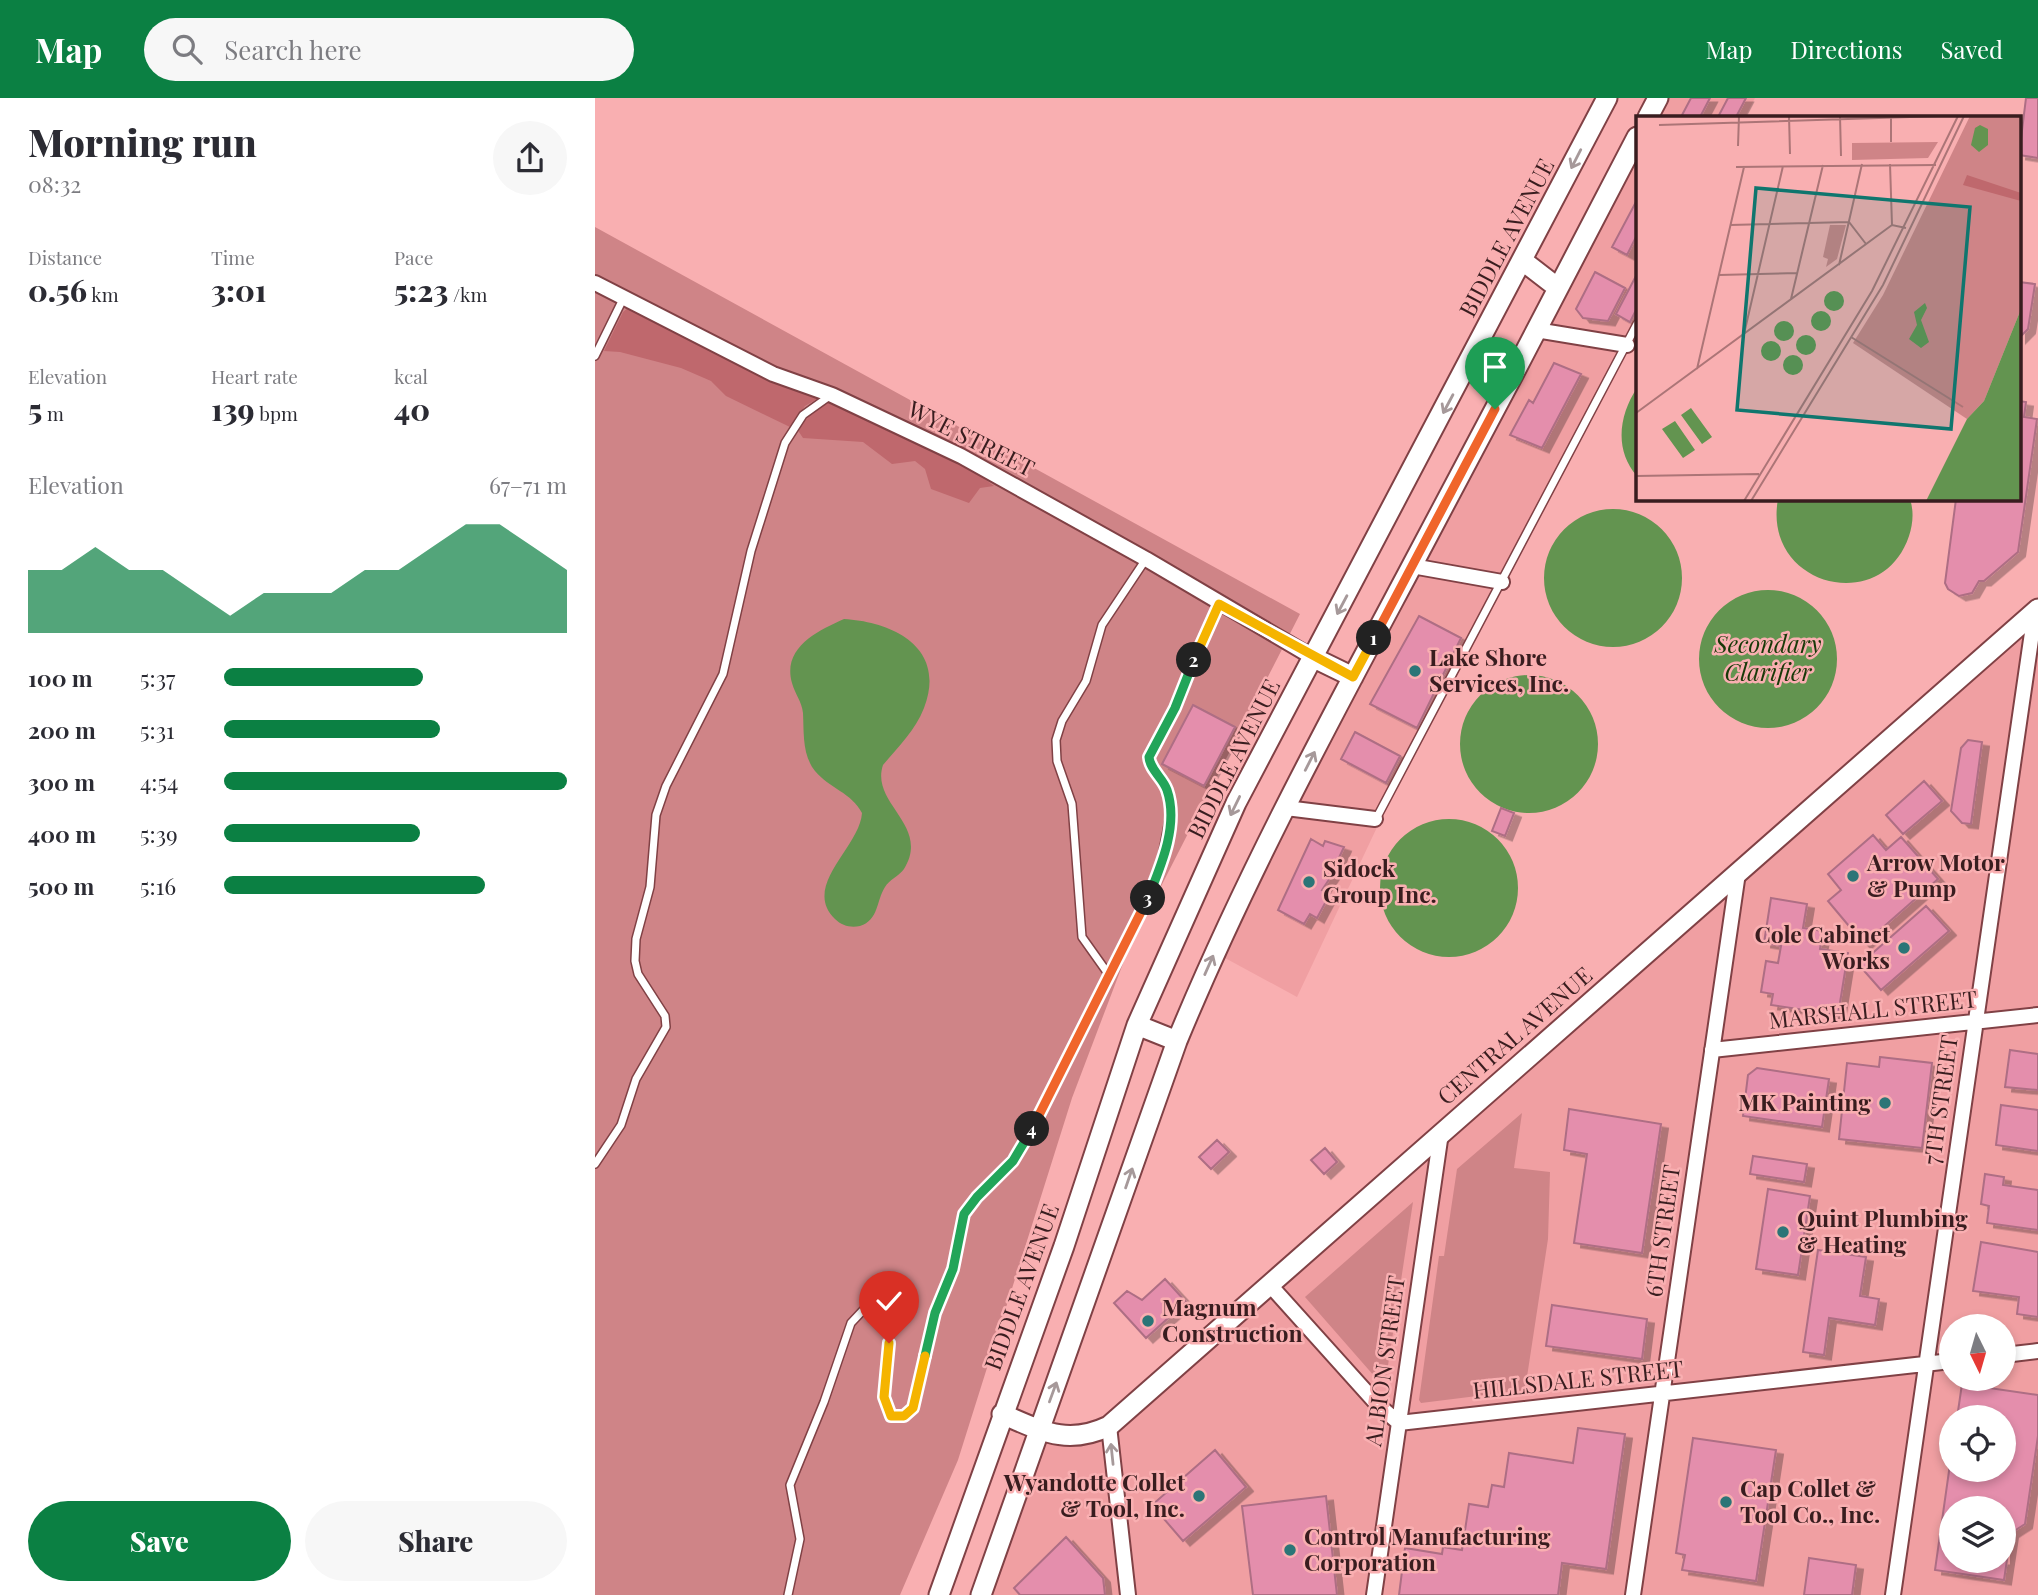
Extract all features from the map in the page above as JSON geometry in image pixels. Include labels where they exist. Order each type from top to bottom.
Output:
[{"type":"main road","name":"BIDDLE AVENUE","points":[[939,1595],[1002,1414],[1065,1247],[1137,1025],[1236,803],[1607,98]]},
{"type":"main road","points":[[1649,116],[1658,98]]},
{"type":"main road","points":[[986,1592],[1039,1429],[1177,1041],[1227,924],[1353,677],[1636,139]]},
{"type":"main road","points":[[1523,261],[1558,288]]},
{"type":"main road","name":"CENTRAL AVENUE","points":[[1002,1414],[1063,1436],[1088,1436],[1109,1426],[2036,610]]},
{"type":"main road","points":[[1314,658],[1353,677]]},
{"type":"main road","points":[[1137,1025],[1177,1041]]},
{"type":"street","name":"WYE STREET","points":[[595,283],[773,373],[832,395],[961,457],[1146,559],[1314,658]]},
{"type":"street","points":[[1536,330],[1627,345]]},
{"type":"street","points":[[1412,566],[1502,582]]},
{"type":"street","name":"7TH STREET","points":[[1893,1595],[2036,610]]},
{"type":"street","points":[[1286,808],[1375,820]]},
{"type":"street","name":"6TH STREET","points":[[1633,1595],[1738,873]]},
{"type":"street","name":"MARSHALL STREET","points":[[1712,1050],[2038,1015]]},
{"type":"street","name":"ALBION STREET","points":[[1374,1595],[1441,1133]]},
{"type":"street","points":[[1269,1284],[1377,1405],[1399,1423]]},
{"type":"street","points":[[2016,1354],[2038,1351]]},
{"type":"street","name":"HILLSDALE STREET","points":[[1399,1423],[1939,1362]]},
{"type":"street","points":[[1109,1426],[1128,1595]]},
{"type":"lane","points":[[595,356],[625,296]]},
{"type":"lane","points":[[1375,820],[1636,326]]},
{"type":"lane","points":[[595,1164],[621,1125],[636,1079],[666,1027],[665,1016],[638,974],[635,961],[636,939],[652,875],[656,815],[666,786],[723,674],[751,551],[785,443],[803,415],[832,395]]},
{"type":"lane","points":[[1102,991],[1105,978],[1081,937],[1072,804],[1056,761],[1056,740],[1062,722],[1086,681],[1102,625],[1146,559]]},
{"type":"lane","points":[[787,1595],[800,1539],[790,1485],[824,1402],[851,1323],[867,1306],[881,1307],[887,1312],[891,1329],[885,1404],[891,1416],[898,1418],[909,1413],[917,1397],[935,1313],[953,1269],[964,1214],[1022,1147],[1118,960],[1151,889],[1173,813],[1165,784],[1152,768],[1149,757],[1175,708],[1219,604]]},
{"type":"lane","points":[[1097,962],[1109,965],[1118,960]]},
{"type":"lane","points":[[1097,962],[1109,975]]},
{"type":"shaded area","points":[[1658,98],[1755,98],[1746,116],[1649,116]]},
{"type":"shaded area","points":[[1636,139],[1636,326],[1379,823],[1297,997],[1214,952]]},
{"type":"shaded area","points":[[595,227],[1300,614],[1127,953],[1072,1098],[958,1460],[900,1595],[595,1595]]},
{"type":"shaded area","points":[[630,306],[824,395],[805,406],[790,427],[726,396],[711,381],[681,368],[620,352],[604,351],[623,312]]},
{"type":"shaded area","points":[[828,402],[838,402],[974,471],[994,486],[980,488],[969,503],[931,489],[925,469],[915,461],[892,464],[863,442],[803,438],[797,429],[816,409]]},
{"type":"shaded area","points":[[2038,609],[2038,1595],[981,1595],[1040,1429],[1088,1436]]},
{"type":"shaded area","points":[[1522,1113],[1514,1168],[1550,1172],[1548,1239],[1525,1390],[1421,1403],[1419,1400],[1439,1256],[1444,1256],[1457,1169]]},
{"type":"shaded area","points":[[1413,1202],[1385,1385],[1382,1385],[1305,1297]]},
{"type":"water","points":[[1636,390],[1636,475],[1622,444],[1623,421]]},
{"type":"water","name":"Secondary Clarifier","points":[[1778,500],[1910,500],[1912,513],[1909,536],[1895,561],[1875,577],[1851,583],[1827,580],[1805,570],[1788,553],[1778,529]]},
{"type":"water","name":"Secondary Clarifier","points":[[1613,509],[1639,515],[1662,529],[1676,552],[1682,578],[1676,604],[1662,627],[1639,641],[1613,647],[1587,641],[1564,627],[1550,604],[1544,578],[1550,552],[1564,529],[1587,515]]},
{"type":"water","name":"Secondary Clarifier","points":[[1768,590],[1794,595],[1817,610],[1832,633],[1837,659],[1832,685],[1817,708],[1794,723],[1768,728],[1742,723],[1719,708],[1704,685],[1699,659],[1704,633],[1719,610],[1742,595]]},
{"type":"water","points":[[844,619],[881,626],[911,642],[922,654],[928,669],[929,687],[924,708],[916,724],[883,765],[881,779],[885,792],[906,827],[910,853],[904,869],[882,892],[871,919],[853,927],[835,919],[826,906],[825,893],[835,866],[859,826],[862,813],[852,800],[821,777],[811,765],[805,743],[802,709],[790,671],[792,660],[804,642]]},
{"type":"water","points":[[1529,675],[1555,681],[1578,695],[1592,718],[1598,744],[1592,770],[1578,793],[1555,807],[1529,813],[1503,807],[1480,793],[1466,770],[1460,744],[1466,718],[1480,695],[1503,681]]},
{"type":"water","points":[[1449,819],[1475,825],[1498,839],[1512,862],[1518,888],[1512,914],[1498,937],[1475,951],[1449,957],[1423,951],[1400,937],[1386,914],[1380,888],[1386,862],[1400,839],[1423,825]]},
{"type":"building","points":[[1691,98],[1710,98],[1701,116],[1682,116]]},
{"type":"building","points":[[1728,98],[1746,98],[1737,116],[1719,116]]},
{"type":"building","points":[[2026,98],[2038,98],[2038,158],[2021,155]]},
{"type":"building","points":[[1636,202],[1636,237],[1627,255],[1612,247]]},
{"type":"building","points":[[1595,272],[1625,288],[1608,321],[1583,318],[1576,309]]},
{"type":"building","points":[[1636,276],[1636,310],[1630,322],[1616,314]]},
{"type":"building","points":[[2021,282],[2035,284],[2028,329],[2021,336]]},
{"type":"building","points":[[1554,363],[1581,374],[1542,448],[1510,435],[1529,400],[1533,403]]},
{"type":"building","points":[[2021,401],[2026,402],[2024,417],[2037,419],[2018,552],[1984,581],[1979,581],[1972,593],[1959,596],[1948,589],[1945,583],[1956,500],[2021,500]]},
{"type":"building","name":"Lake Shore Services, Inc.","points":[[1419,616],[1461,638],[1417,728],[1370,704]]},
{"type":"building","points":[[1193,705],[1235,727],[1204,786],[1162,764]]},
{"type":"building","points":[[1355,732],[1400,756],[1386,783],[1341,759]]},
{"type":"building","points":[[1968,740],[1982,742],[1971,824],[1962,823],[1951,811],[1961,748]]},
{"type":"building","points":[[1924,781],[1942,801],[1903,834],[1886,815]]},
{"type":"building","points":[[1501,808],[1514,813],[1505,836],[1492,831]]},
{"type":"building","points":[[1873,835],[1886,850],[1901,837],[1938,879],[1864,944],[1828,901],[1841,890],[1828,874]]},
{"type":"building","name":"Sidock Group Inc.","points":[[1311,839],[1323,846],[1325,841],[1344,847],[1336,864],[1338,866],[1322,890],[1330,894],[1317,918],[1310,914],[1304,924],[1278,910]]},
{"type":"building","points":[[1771,898],[1807,904],[1803,928],[1823,931],[1820,949],[1848,953],[1838,1015],[1771,1005],[1773,994],[1761,992],[1766,961],[1778,963],[1781,946],[1764,943]]},
{"type":"building","name":"Cole Cabinet Works","points":[[1926,906],[1949,931],[1881,990],[1859,965]]},
{"type":"building","points":[[2010,1050],[2038,1054],[2038,1090],[2005,1087]]},
{"type":"building","name":"MK Painting","points":[[1880,1057],[1932,1063],[1922,1148],[1839,1139],[1847,1063],[1879,1067]]},
{"type":"building","points":[[1757,1068],[1829,1079],[1822,1127],[1743,1116],[1748,1075]]},
{"type":"building","points":[[2001,1105],[2038,1110],[2038,1151],[1996,1145]]},
{"type":"building","points":[[1569,1109],[1661,1124],[1642,1253],[1574,1243],[1587,1154],[1564,1150]]},
{"type":"building","points":[[1217,1140],[1229,1152],[1211,1169],[1199,1157]]},
{"type":"building","points":[[1325,1148],[1337,1162],[1324,1174],[1311,1160]]},
{"type":"building","points":[[1753,1156],[1807,1164],[1804,1182],[1750,1174]]},
{"type":"building","points":[[1985,1174],[2004,1177],[2003,1185],[2038,1190],[2038,1230],[1987,1223],[1989,1206],[1981,1204]]},
{"type":"building","name":"Quint Plumbing & Heating","points":[[1768,1189],[1810,1196],[1798,1275],[1756,1269]]},
{"type":"building","points":[[1981,1242],[2038,1252],[2038,1317],[2017,1314],[2019,1297],[1973,1291]]},
{"type":"building","points":[[1818,1250],[1866,1257],[1860,1296],[1879,1299],[1875,1325],[1829,1318],[1824,1355],[1803,1352]]},
{"type":"building","name":"Magnum Construction","points":[[1165,1279],[1186,1302],[1146,1338],[1114,1303],[1127,1291],[1142,1300]]},
{"type":"building","points":[[1552,1305],[1647,1319],[1642,1359],[1546,1346]]},
{"type":"building","points":[[1961,1391],[2010,1391],[2038,1395],[2038,1436],[2025,1524],[2016,1530],[2016,1496],[1945,1496],[1947,1482],[2016,1482],[2016,1405],[1959,1405]]},
{"type":"building","points":[[1578,1428],[1625,1434],[1606,1569],[1562,1563],[1558,1595],[1399,1595],[1405,1548],[1442,1554],[1443,1547],[1462,1550],[1469,1504],[1488,1507],[1492,1485],[1504,1487],[1509,1453],[1573,1463]]},
{"type":"building","name":"Cap Collet & Tool Co., Inc.","points":[[1693,1438],[1776,1450],[1756,1581],[1682,1570],[1685,1555],[1676,1553]]},
{"type":"building","name":"Wyandotte Collet & Tool, Inc.","points":[[1215,1450],[1246,1487],[1183,1541],[1152,1505]]},
{"type":"building","name":"Control Manufacturing Corporation","points":[[1326,1496],[1337,1595],[1253,1595],[1242,1506]]},
{"type":"building","points":[[1066,1537],[1103,1578],[1105,1595],[1020,1595],[1014,1588]]},
{"type":"building","points":[[1939,1542],[1939,1571],[1935,1570]]},
{"type":"building","points":[[1809,1558],[1856,1565],[1852,1595],[1804,1595]]},
{"type":"building","points":[[1956,1573],[2005,1573],[2004,1580]]},
{"type":"place","name":"Lake Shore Services, Inc.","points":[[1415,671]]},
{"type":"place","name":"Arrow Motor & Pump","points":[[1853,876]]},
{"type":"place","name":"Sidock Group Inc.","points":[[1309,882]]},
{"type":"place","name":"Cole Cabinet Works","points":[[1904,948]]},
{"type":"place","name":"MK Painting","points":[[1885,1103]]},
{"type":"place","name":"Quint Plumbing & Heating","points":[[1783,1232]]},
{"type":"place","name":"Magnum Construction","points":[[1148,1321]]},
{"type":"place","name":"Wyandotte Collet & Tool, Inc.","points":[[1199,1496]]},
{"type":"place","name":"Cap Collet & Tool Co., Inc.","points":[[1726,1502]]},
{"type":"place","name":"Control Manufacturing Corporation","points":[[1290,1550]]},
{"type":"route","points":[[889,1343],[884,1384],[885,1404],[891,1416],[898,1418],[909,1413],[917,1397],[935,1313],[953,1269],[964,1214],[968,1206],[996,1181],[1022,1147],[1133,932],[1151,889],[1173,813],[1165,784],[1149,763],[1149,757],[1175,708],[1219,604],[1353,677],[1495,409]]}]
